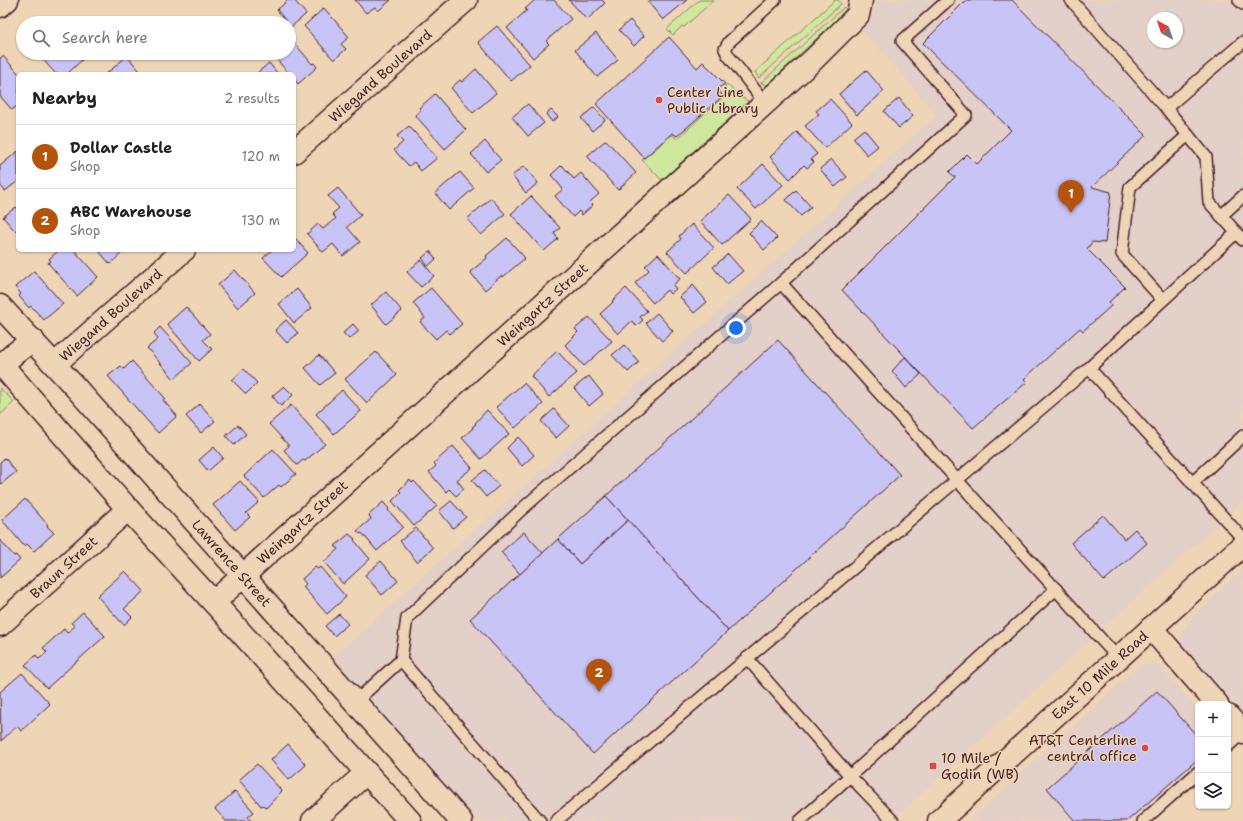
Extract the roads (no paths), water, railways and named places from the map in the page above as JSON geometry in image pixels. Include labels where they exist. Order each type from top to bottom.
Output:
[{"type":"street","points":[[0,6],[7,0]]},
{"type":"street","name":"Wiegand Boulevard","points":[[296,150],[466,0]]},
{"type":"street","name":"Weingartz Street","points":[[214,602],[820,53],[858,16],[861,0]]},
{"type":"street","name":"Wiegand Boulevard","points":[[55,364],[182,252]]},
{"type":"street","name":"Lawrence Street","points":[[0,306],[55,364],[461,821]]},
{"type":"street","points":[[33,340],[1,365],[128,510],[214,602],[410,821]]},
{"type":"street","name":"Braun Street","points":[[0,625],[128,510]]},
{"type":"street","name":"East 10 Mile Road","points":[[939,821],[1243,544]]},
{"type":"street","points":[[1151,628],[1214,701]]},
{"type":"street","points":[[313,821],[366,773]]},
{"type":"lane","points":[[765,103],[736,67],[725,49],[729,42],[775,0]]},
{"type":"lane","points":[[355,702],[401,660],[407,618],[521,510],[781,283],[966,115],[902,41],[948,0]]},
{"type":"lane","points":[[556,821],[1089,368],[1163,300],[1240,236],[1209,202],[1206,157],[1166,108],[1071,0]]},
{"type":"lane","points":[[1239,0],[1243,4]]},
{"type":"lane","points":[[1166,108],[1243,42]]},
{"type":"lane","points":[[1163,300],[1122,254],[1130,187],[1188,135]]},
{"type":"lane","points":[[1221,216],[1243,196]]},
{"type":"lane","points":[[781,283],[1118,658]]},
{"type":"lane","points":[[1089,368],[1192,483],[1243,544]]},
{"type":"lane","points":[[1192,483],[1243,436]]},
{"type":"lane","points":[[800,821],[1056,588]]},
{"type":"lane","points":[[747,658],[850,776],[892,821]]},
{"type":"lane","points":[[401,660],[540,821]]},
{"type":"lane","points":[[1143,821],[1197,773]]},
{"type":"place","name":"Center Line Public Library","points":[[659,100]]},
{"type":"place","name":"Dollar Castle","points":[[1071,213]]},
{"type":"place","name":"ABC Warehouse","points":[[599,692]]},
{"type":"place","name":"AT&T Centerline central office","points":[[1145,748]]},
{"type":"place","name":"10 Mile / Godin (WB)","points":[[933,766]]}]
